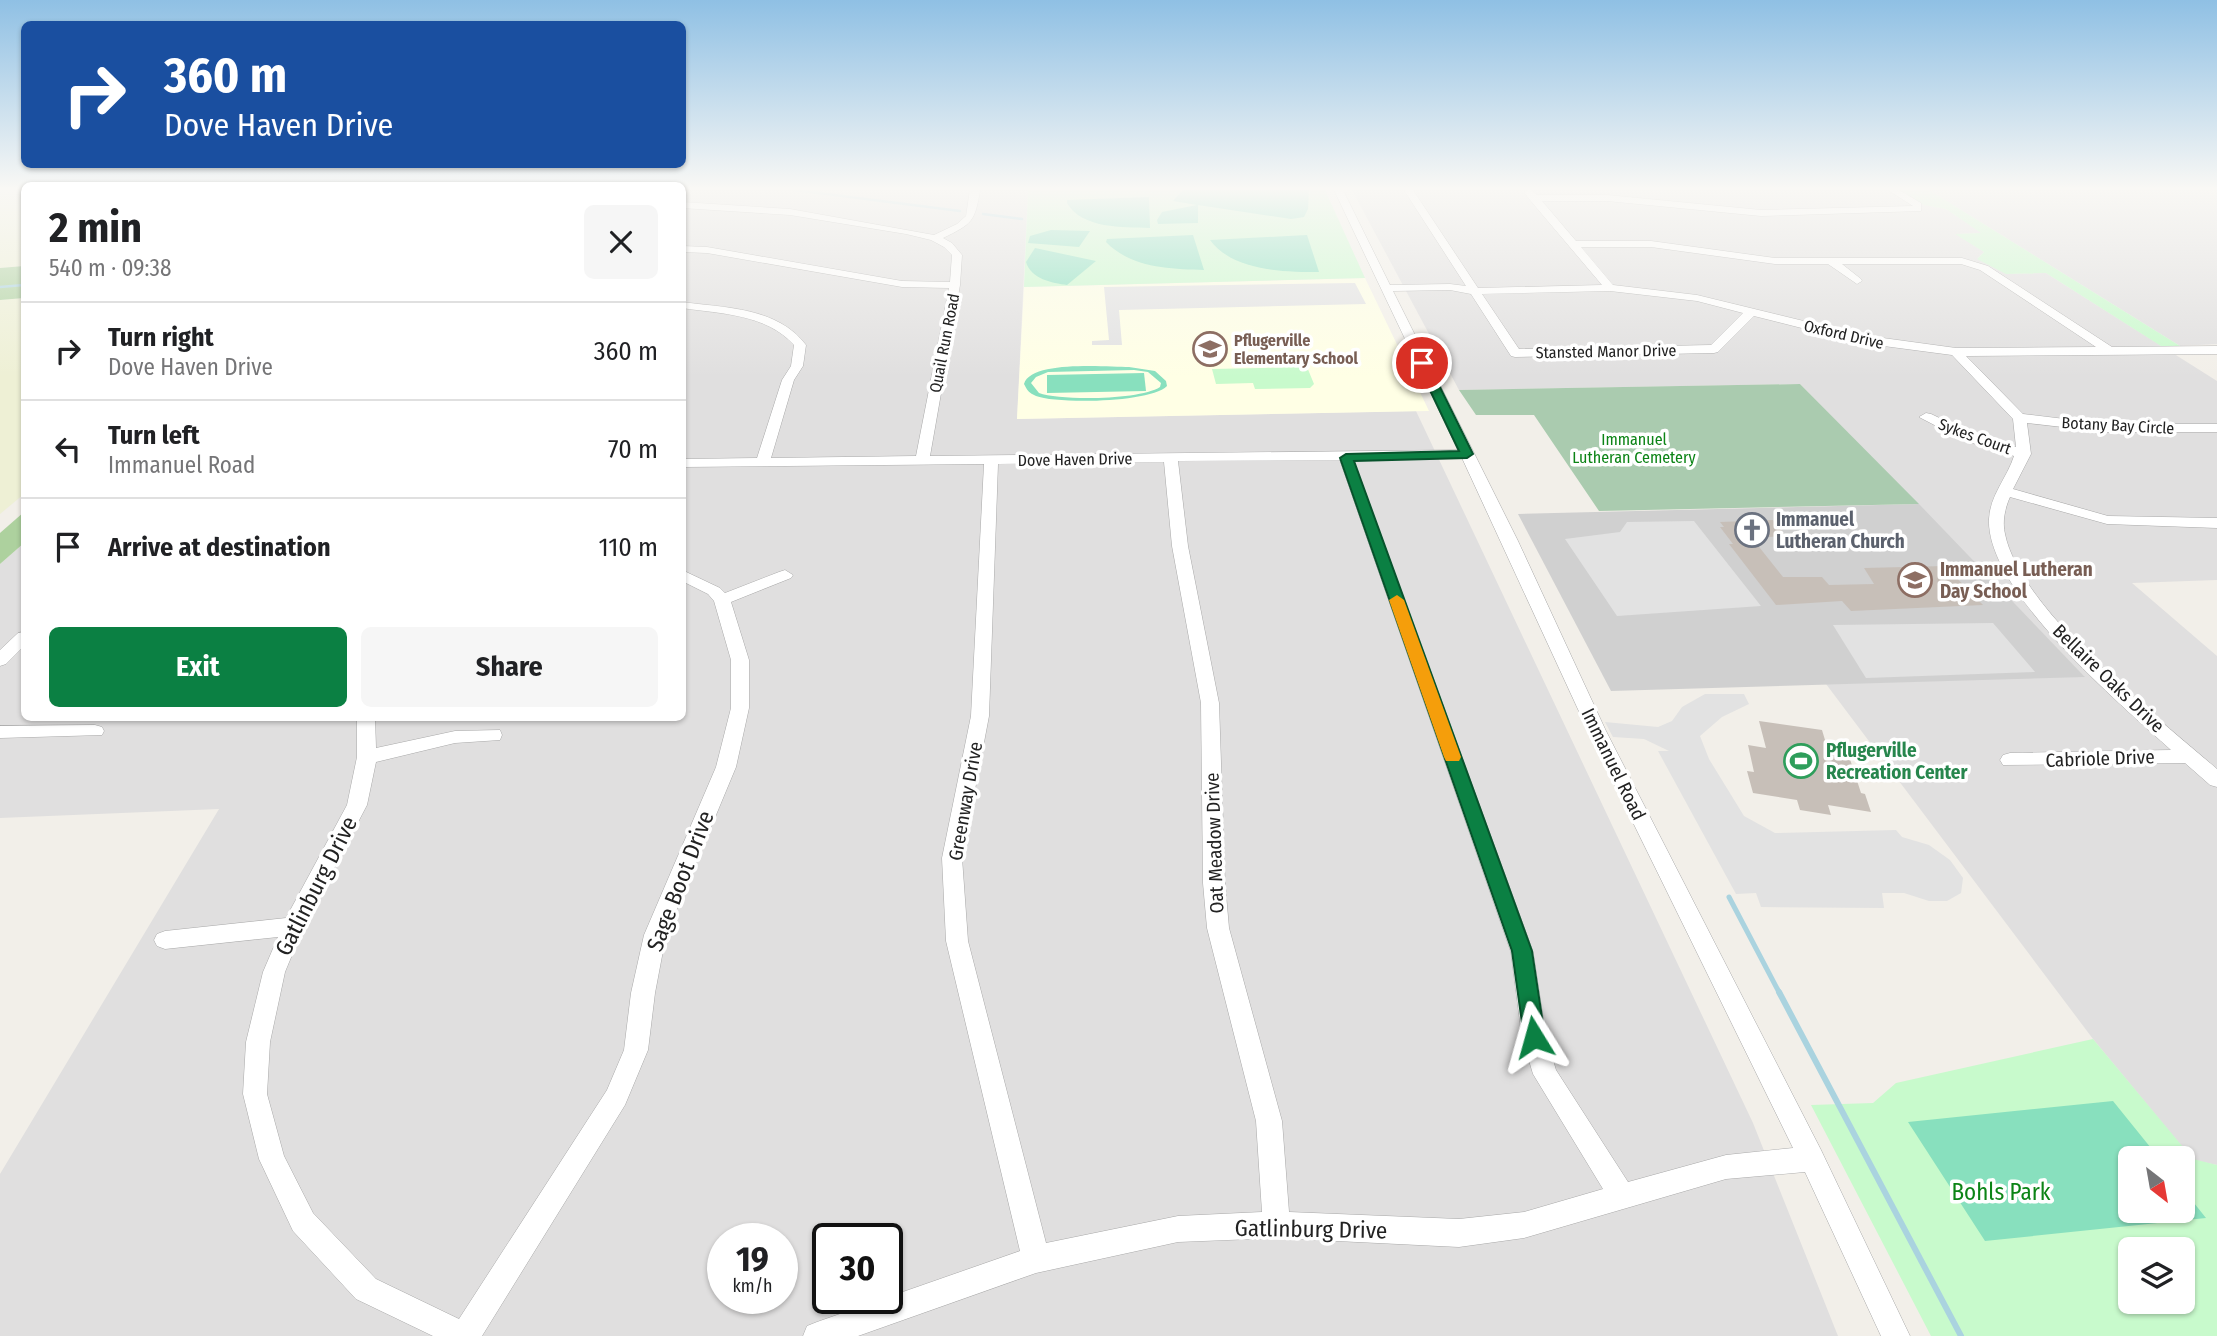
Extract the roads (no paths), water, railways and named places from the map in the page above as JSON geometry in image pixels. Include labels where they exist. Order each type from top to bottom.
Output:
[{"type":"street","points":[[721,252],[902,284],[955,285]]},
{"type":"street","name":"Quail Run Road","points":[[922,460],[955,285],[957,255],[955,252]]},
{"type":"street","name":"Immanuel Road","points":[[1368,252],[1467,454],[1597,731],[1812,1159],[1896,1336]]},
{"type":"street","name":"Stansted Manor Drive","points":[[1450,252],[1515,353],[1714,349],[1751,312]]},
{"type":"street","points":[[1581,252],[1611,288]]},
{"type":"street","points":[[1707,252],[1758,260],[1951,259],[1973,264],[1984,268],[2110,351]]},
{"type":"street","points":[[1831,261],[1857,281]]},
{"type":"street","name":"Oxford Drive","points":[[1387,293],[1456,296],[1475,291],[1611,288],[1678,295],[1885,344],[1956,352],[2217,350]]},
{"type":"street","points":[[686,306],[766,320],[784,327],[800,345],[797,366],[788,380],[763,460]]},
{"type":"street","points":[[1956,352],[2019,418],[2026,442],[2024,454]]},
{"type":"street","name":"Sykes Court","points":[[1926,418],[1968,437],[2024,454]]},
{"type":"street","name":"Botany Bay Circle","points":[[2019,418],[2106,428],[2217,428]]},
{"type":"street","name":"Dove Haven Drive","points":[[686,463],[763,460],[1346,458],[1467,454]]},
{"type":"street","name":"Bellaire Oaks Drive","points":[[2024,454],[2004,491],[1997,520],[2001,551],[2021,587],[2070,642],[2217,780]]},
{"type":"street","name":"Oat Meadow Drive","points":[[1171,458],[1180,546],[1210,703],[1214,883],[1218,928],[1269,1122],[1276,1225]]},
{"type":"street","points":[[1346,458],[1522,951],[1534,1037],[1545,1074],[1623,1198]]},
{"type":"street","name":"Greenway Drive","points":[[991,460],[981,716],[953,858],[955,913],[957,941],[1036,1259]]},
{"type":"street","points":[[2004,491],[2106,520],[2169,524],[2217,523]]},
{"type":"street","points":[[686,577],[714,591],[722,600],[785,575]]},
{"type":"street","name":"Sage Boot Drive","points":[[464,1336],[616,1097],[636,1049],[643,993],[655,935],[726,767],[740,708],[740,660],[722,600]]},
{"type":"street","points":[[0,660],[21,640]]},
{"type":"street","name":"Gatlinburg Drive","points":[[366,721],[366,757],[357,805],[293,926],[274,972],[258,1042],[255,1094],[272,1159],[303,1222],[366,1289],[464,1336]]},
{"type":"street","points":[[0,732],[95,730]]},
{"type":"street","points":[[366,757],[455,737],[493,735]]},
{"type":"street","name":"Cabriole Drive","points":[[2010,760],[2190,756]]},
{"type":"street","points":[[165,940],[293,926]]},
{"type":"street","name":"Gatlinburg Drive","points":[[817,1336],[1036,1259],[1178,1229],[1276,1225],[1459,1233],[1524,1225],[1726,1167],[1812,1159]]},
{"type":"waterway","points":[[0,287],[21,285]]},
{"type":"waterway","points":[[1729,897],[1780,994]]},
{"type":"waterway","points":[[1779,992],[1961,1336]]},
{"type":"place","name":"Pflugerville Elementary School","points":[[1210,349]]},
{"type":"place","name":"Immanuel Lutheran Church","points":[[1752,530]]},
{"type":"place","name":"Immanuel Lutheran Day School","points":[[1915,580]]},
{"type":"place","name":"Pflugerville Recreation Center","points":[[1801,761]]},
{"type":"park label","name":"Immanuel Lutheran Cemetery","points":[[1634,448]]},
{"type":"park label","name":"Bohls Park","points":[[2001,1192]]}]
